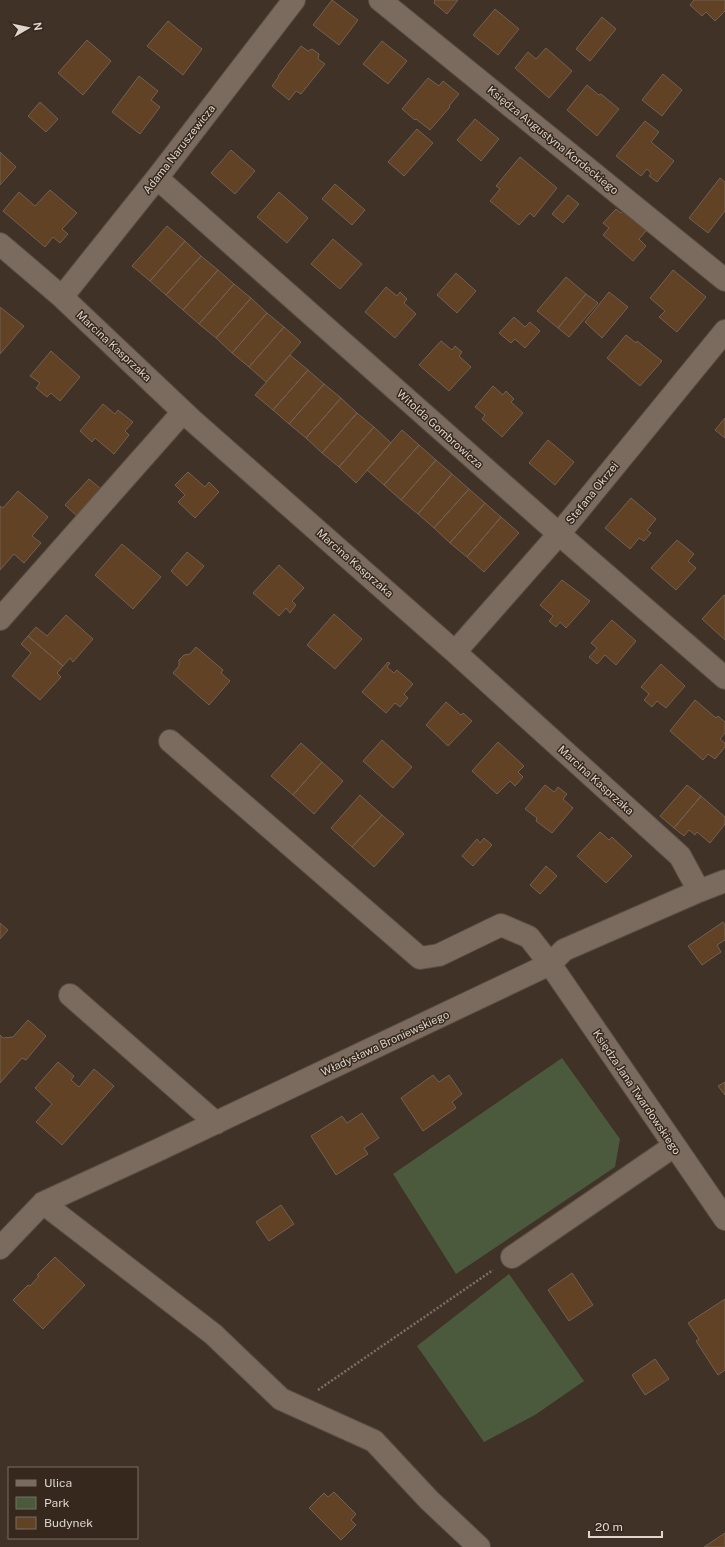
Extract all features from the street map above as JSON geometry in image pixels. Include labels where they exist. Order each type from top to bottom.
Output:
[{"type":"street","name":"Adama Naruszewicza","points":[[62,297],[157,178],[294,0]]},
{"type":"street","name":"Księdza Augustyna Kordeckiego","points":[[380,0],[725,280]]},
{"type":"street","name":"Witolda Gombrowicza","points":[[157,178],[559,534],[725,678]]},
{"type":"street","name":"Marcina Kasprzaka","points":[[0,244],[62,297],[183,412],[455,652],[680,856],[699,891]]},
{"type":"street","name":"Stefana Okrzei","points":[[455,652],[559,534],[725,330]]},
{"type":"street","points":[[0,619],[183,412]]},
{"type":"street","name":"Księdza Jana Twardowskiego","points":[[170,741],[420,958],[439,955],[501,925],[529,937],[550,964],[725,1219]]},
{"type":"street","name":"Władysława Broniewskiego","points":[[43,1203],[216,1123],[550,964],[564,950],[725,881]]},
{"type":"street","points":[[70,995],[216,1123]]},
{"type":"street","points":[[512,1257],[674,1146]]},
{"type":"street","points":[[0,1248],[43,1203],[213,1334],[281,1398],[374,1441],[429,1500],[479,1547]]},
{"type":"path","points":[[296,1405],[512,1257]]},
{"type":"green space","points":[[562,1058],[620,1139],[615,1167],[456,1274],[393,1174]]},
{"type":"green space","points":[[509,1274],[584,1381],[535,1415],[484,1442],[417,1346]]},
{"type":"building","points":[[332,0],[358,20],[339,45],[313,25]]},
{"type":"building","points":[[434,0],[458,0],[447,14],[434,3]]},
{"type":"building","points":[[694,0],[725,0],[725,11],[715,21],[706,12],[702,16],[690,5]]},
{"type":"building","points":[[495,9],[519,29],[498,55],[473,35]]},
{"type":"building","points":[[602,17],[616,29],[590,61],[576,49]]},
{"type":"building","points":[[168,21],[202,49],[183,75],[147,46]]},
{"type":"building","points":[[87,40],[111,61],[83,95],[58,73]]},
{"type":"building","points":[[382,41],[407,61],[388,84],[363,64]]},
{"type":"building","points":[[301,46],[308,51],[312,49],[319,54],[318,59],[325,64],[301,94],[296,91],[289,100],[272,86]]},
{"type":"building","points":[[546,48],[572,71],[549,98],[515,68],[528,52],[536,59]]},
{"type":"building","points":[[663,74],[682,90],[662,116],[642,100]]},
{"type":"building","points":[[139,76],[158,91],[151,100],[160,107],[140,134],[112,112]]},
{"type":"building","points":[[428,78],[439,86],[443,81],[459,94],[430,130],[402,109]]},
{"type":"building","points":[[587,85],[619,109],[597,136],[567,110]]},
{"type":"building","points":[[40,102],[58,119],[46,132],[28,116]]},
{"type":"building","points":[[475,119],[499,139],[481,161],[457,140]]},
{"type":"building","points":[[645,121],[659,132],[651,142],[674,161],[657,182],[649,176],[651,173],[647,169],[641,176],[616,156]]},
{"type":"building","points":[[417,129],[433,143],[404,176],[388,162]]},
{"type":"building","points":[[231,150],[255,171],[235,194],[211,173]]},
{"type":"building","points":[[0,152],[16,167],[0,185]]},
{"type":"building","points":[[520,157],[557,188],[534,217],[530,213],[519,225],[490,201],[500,189],[496,186]]},
{"type":"building","points":[[720,178],[725,182],[725,211],[708,233],[689,218]]},
{"type":"building","points":[[335,184],[365,210],[352,225],[322,199]]},
{"type":"building","points":[[50,190],[77,213],[62,229],[68,234],[60,243],[53,237],[45,247],[3,211],[19,192],[35,206]]},
{"type":"building","points":[[279,192],[308,218],[287,243],[257,217]]},
{"type":"building","points":[[568,195],[579,204],[563,223],[552,214]]},
{"type":"building","points":[[616,209],[621,213],[623,211],[646,231],[639,239],[646,246],[633,261],[603,235],[609,228],[603,223]]},
{"type":"building","points":[[167,226],[185,241],[150,281],[132,266]]},
{"type":"building","points":[[333,239],[362,264],[340,289],[311,264]]},
{"type":"building","points":[[185,241],[201,256],[166,295],[150,281]]},
{"type":"building","points":[[201,256],[218,270],[183,310],[166,295]]},
{"type":"building","points":[[218,270],[234,284],[199,324],[183,310]]},
{"type":"building","points":[[673,270],[706,297],[677,332],[659,317],[665,311],[650,298]]},
{"type":"building","points":[[456,273],[476,291],[457,313],[437,295]]},
{"type":"building","points":[[566,277],[586,294],[558,328],[537,311]]},
{"type":"building","points":[[234,284],[251,298],[216,338],[199,324]]},
{"type":"building","points":[[386,287],[397,296],[400,292],[407,299],[404,303],[416,314],[395,338],[365,312]]},
{"type":"building","points":[[609,292],[628,307],[602,338],[585,322]]},
{"type":"building","points":[[586,294],[598,303],[569,337],[558,328]]},
{"type":"building","points":[[251,298],[267,313],[232,353],[216,338]]},
{"type":"building","points":[[0,307],[24,326],[0,354]]},
{"type":"building","points":[[267,313],[284,327],[249,367],[232,353]]},
{"type":"building","points":[[514,317],[525,327],[530,322],[540,331],[525,348],[515,339],[511,343],[499,333]]},
{"type":"building","points":[[284,327],[301,342],[266,382],[249,367]]},
{"type":"building","points":[[626,335],[636,343],[637,341],[662,361],[640,386],[607,358]]},
{"type":"building","points":[[441,341],[452,350],[455,346],[462,352],[459,356],[471,367],[449,391],[419,365]]},
{"type":"building","points":[[51,351],[80,377],[60,401],[51,393],[47,397],[36,388],[40,383],[30,376]]},
{"type":"building","points":[[290,355],[308,370],[273,410],[255,395]]},
{"type":"building","points":[[308,370],[324,384],[289,424],[273,410]]},
{"type":"building","points":[[324,384],[341,398],[306,438],[289,424]]},
{"type":"building","points":[[493,386],[503,395],[506,391],[514,399],[511,402],[523,413],[502,437],[482,419],[485,415],[475,407]]},
{"type":"building","points":[[341,398],[357,413],[322,453],[306,438]]},
{"type":"building","points":[[103,404],[115,414],[118,410],[133,422],[125,431],[129,435],[114,454],[95,438],[92,442],[80,431]]},
{"type":"building","points":[[357,413],[374,427],[339,467],[322,453]]},
{"type":"building","points":[[725,418],[725,438],[715,430]]},
{"type":"building","points":[[374,427],[391,443],[356,483],[339,467]]},
{"type":"building","points":[[402,430],[419,445],[384,485],[367,470]]},
{"type":"building","points":[[548,440],[574,462],[555,485],[529,463]]},
{"type":"building","points":[[419,445],[436,460],[401,500],[384,485]]},
{"type":"building","points":[[436,460],[452,474],[418,514],[401,500]]},
{"type":"building","points":[[188,472],[205,487],[209,482],[219,492],[195,518],[178,502],[185,495],[175,485]]},
{"type":"building","points":[[452,474],[469,489],[434,528],[418,514]]},
{"type":"building","points":[[89,479],[101,489],[77,516],[65,505]]},
{"type":"building","points":[[469,489],[485,503],[450,543],[434,528]]},
{"type":"building","points":[[18,491],[48,517],[32,536],[41,543],[24,563],[14,554],[0,570],[0,506],[3,508]]},
{"type":"building","points":[[631,498],[656,519],[647,530],[651,533],[644,541],[639,538],[630,549],[605,528]]},
{"type":"building","points":[[485,503],[501,517],[467,557],[450,543]]},
{"type":"building","points":[[501,517],[519,533],[484,572],[467,557]]},
{"type":"building","points":[[677,540],[694,554],[688,561],[696,568],[676,590],[651,568]]},
{"type":"building","points":[[122,544],[161,577],[133,609],[95,575]]},
{"type":"building","points":[[187,552],[204,566],[187,586],[171,571]]},
{"type":"building","points":[[279,565],[304,588],[292,601],[296,605],[290,613],[286,608],[279,616],[253,593]]},
{"type":"building","points":[[562,580],[590,601],[566,628],[560,622],[556,627],[549,621],[553,616],[540,605]]},
{"type":"building","points":[[724,595],[725,596],[725,640],[702,619]]},
{"type":"building","points":[[334,614],[362,639],[335,669],[307,645]]},
{"type":"building","points":[[66,615],[93,639],[73,662],[70,658],[63,666],[28,636],[36,627],[47,636]]},
{"type":"building","points":[[612,620],[636,641],[616,665],[605,655],[597,664],[589,657],[597,648],[591,643]]},
{"type":"building","points":[[28,636],[63,666],[57,673],[61,677],[40,700],[12,676],[31,653],[21,644]]},
{"type":"building","points":[[196,647],[223,670],[221,673],[230,681],[209,705],[173,673],[179,666],[179,660],[184,655],[190,654]]},
{"type":"building","points":[[388,662],[390,663],[387,667],[394,673],[397,670],[413,684],[404,694],[408,698],[400,707],[395,703],[386,713],[362,692]]},
{"type":"building","points":[[661,664],[685,686],[666,708],[657,701],[652,707],[644,700],[649,694],[641,687]]},
{"type":"building","points":[[695,700],[716,718],[718,716],[725,722],[725,733],[720,739],[725,743],[725,747],[715,759],[708,754],[703,760],[670,731]]},
{"type":"building","points":[[446,702],[461,715],[463,713],[472,721],[448,746],[426,725]]},
{"type":"building","points":[[382,740],[412,767],[393,788],[363,761]]},
{"type":"building","points":[[498,742],[524,766],[518,772],[523,777],[515,786],[510,781],[497,794],[472,771]]},
{"type":"building","points":[[301,743],[322,762],[293,795],[271,776]]},
{"type":"building","points":[[322,762],[343,781],[314,814],[293,795]]},
{"type":"building","points":[[545,785],[554,792],[558,787],[567,794],[563,799],[573,808],[552,833],[536,821],[537,818],[525,809]]},
{"type":"building","points":[[687,785],[701,796],[674,828],[660,816]]},
{"type":"building","points":[[360,795],[382,815],[352,847],[331,828]]},
{"type":"building","points":[[701,796],[725,817],[725,824],[710,843],[697,832],[695,835],[689,830],[684,836],[674,828]]},
{"type":"building","points":[[382,815],[404,834],[374,867],[352,847]]},
{"type":"building","points":[[600,832],[609,840],[612,837],[632,856],[606,883],[577,856]]},
{"type":"building","points":[[484,838],[492,845],[473,866],[462,856],[477,839],[480,843]]},
{"type":"building","points":[[546,866],[557,876],[540,894],[530,885]]},
{"type":"building","points":[[723,922],[725,925],[725,940],[717,945],[721,952],[702,965],[688,946]]},
{"type":"building","points":[[0,923],[8,930],[0,939]]},
{"type":"building","points":[[28,1020],[46,1036],[26,1060],[22,1058],[0,1083],[0,1035],[3,1038],[13,1037]]},
{"type":"building","points":[[58,1062],[74,1076],[71,1080],[79,1087],[94,1069],[114,1086],[62,1145],[36,1122],[52,1104],[35,1088]]},
{"type":"building","points":[[433,1075],[439,1082],[449,1075],[462,1094],[452,1102],[456,1108],[423,1131],[401,1098]]},
{"type":"building","points":[[725,1082],[725,1095],[718,1086]]},
{"type":"building","points":[[362,1113],[379,1138],[364,1148],[368,1154],[336,1175],[311,1136],[342,1116],[347,1123]]},
{"type":"building","points":[[281,1205],[294,1224],[269,1241],[256,1222]]},
{"type":"building","points":[[55,1257],[85,1285],[43,1329],[13,1300],[28,1285],[30,1286],[39,1276],[37,1275]]},
{"type":"building","points":[[572,1273],[593,1305],[569,1321],[548,1290]]},
{"type":"building","points":[[725,1299],[725,1370],[718,1375],[696,1341],[699,1339],[688,1323]]},
{"type":"building","points":[[655,1359],[669,1379],[645,1395],[632,1375]]},
{"type":"building","points":[[334,1492],[356,1514],[351,1520],[356,1525],[341,1540],[309,1508],[324,1493],[328,1497]]},
{"type":"building","points":[[725,1533],[725,1547],[704,1547]]}]
